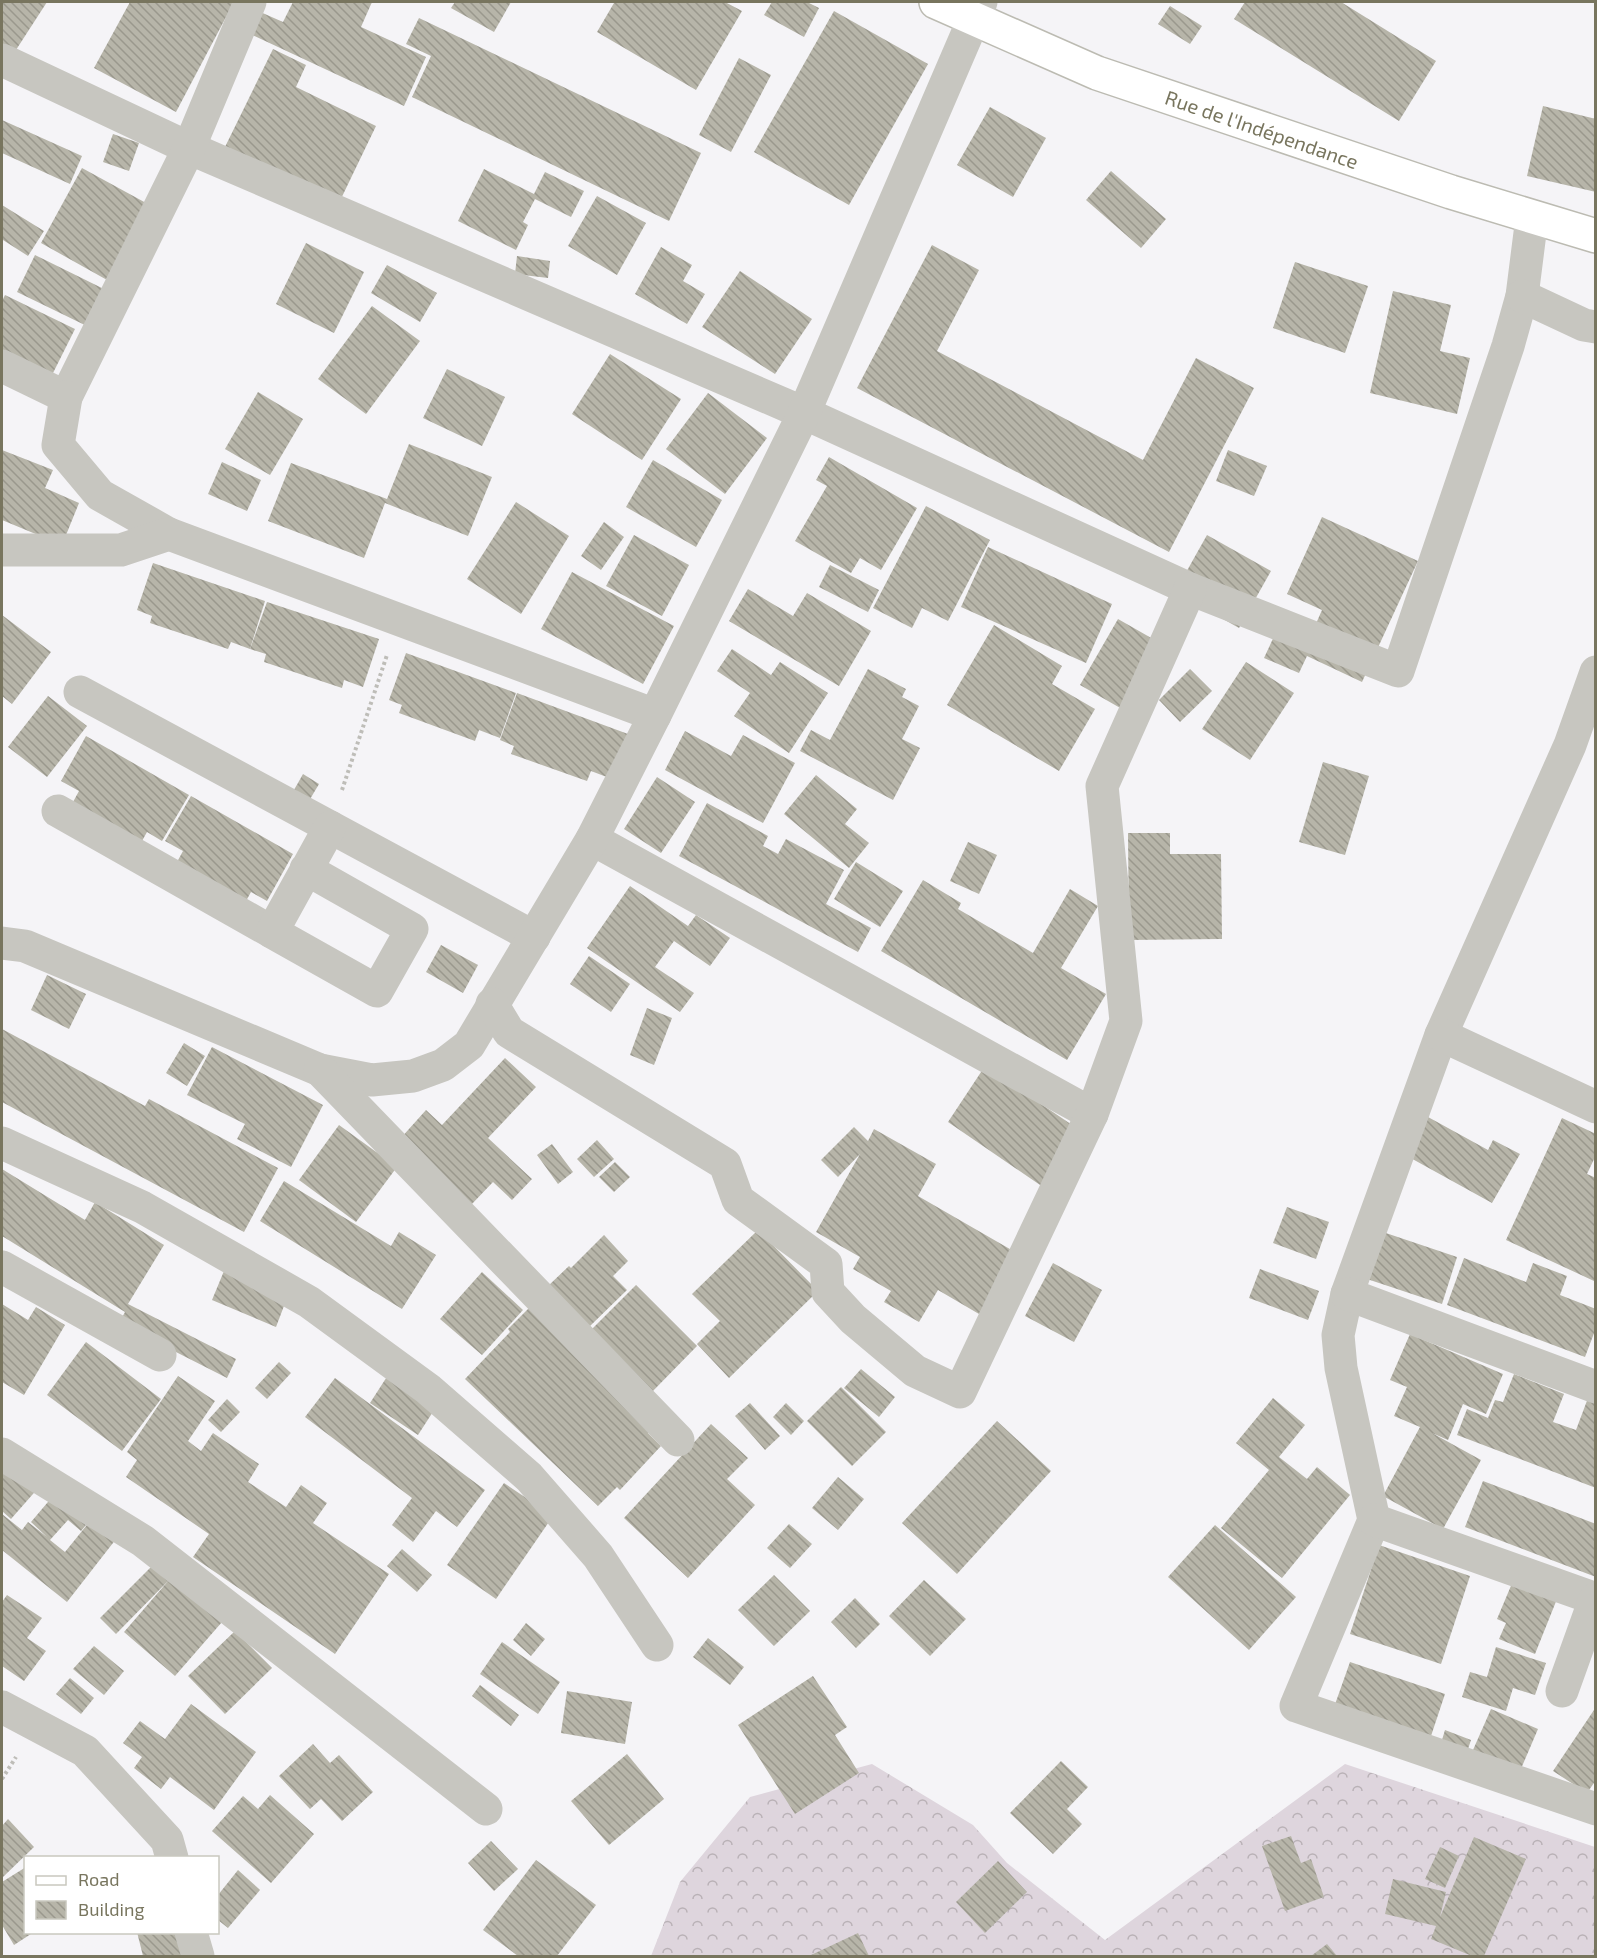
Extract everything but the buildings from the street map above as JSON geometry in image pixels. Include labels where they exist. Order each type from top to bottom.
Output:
[{"type":"main road","name":"Rue de l'Indépendance","points":[[936,2],[977,10],[1097,73],[1451,192],[1596,236]]},
{"type":"street","points":[[250,2],[189,148],[66,397],[58,445],[100,495],[169,534],[655,715]]},
{"type":"street","points":[[2,943],[25,946],[320,1070],[372,1080],[413,1076],[443,1065],[469,1045],[592,839],[804,414],[977,10]]},
{"type":"street","points":[[2,60],[189,148],[804,414],[1190,589],[1398,671],[1508,346],[1522,296],[1532,217]]},
{"type":"street","points":[[1522,296],[1592,331]]},
{"type":"street","points":[[2,366],[66,397]]},
{"type":"street","points":[[2,550],[121,550],[169,534]]},
{"type":"street","points":[[492,1005],[509,1032],[725,1164],[738,1200],[826,1264],[828,1292],[853,1319],[915,1371],[960,1392],[1092,1114],[1126,1021],[1102,786],[1190,589]]},
{"type":"street","points":[[1596,672],[1583,752],[1441,1035],[1347,1294],[1338,1335],[1341,1368],[1374,1520],[1296,1706],[1596,1809]]},
{"type":"street","points":[[80,692],[534,937]]},
{"type":"street","points":[[58,811],[377,991],[412,929],[306,869]]},
{"type":"street","points":[[272,932],[330,827]]},
{"type":"street","points":[[592,839],[1092,1114]]},
{"type":"street","points":[[1441,1035],[1596,1107]]},
{"type":"street","points":[[320,1070],[678,1440]]},
{"type":"street","points":[[2,1143],[142,1207],[309,1302],[428,1389],[529,1477],[598,1557],[657,1645]]},
{"type":"street","points":[[2,1267],[160,1355]]},
{"type":"street","points":[[1347,1294],[1596,1387]]},
{"type":"street","points":[[2,1454],[143,1541],[486,1809]]},
{"type":"street","points":[[1374,1520],[1595,1599],[1562,1691]]},
{"type":"street","points":[[2,1707],[85,1751],[167,1840],[172,1856]]},
{"type":"street","points":[[192,1934],[198,1956]]},
{"type":"path","points":[[330,827],[399,620]]},
{"type":"green space","points":[[872,1764],[973,1825],[1007,1863],[1105,1940],[1345,1764],[1595,1847],[1595,1956],[651,1956],[680,1882],[750,1797]]}]
